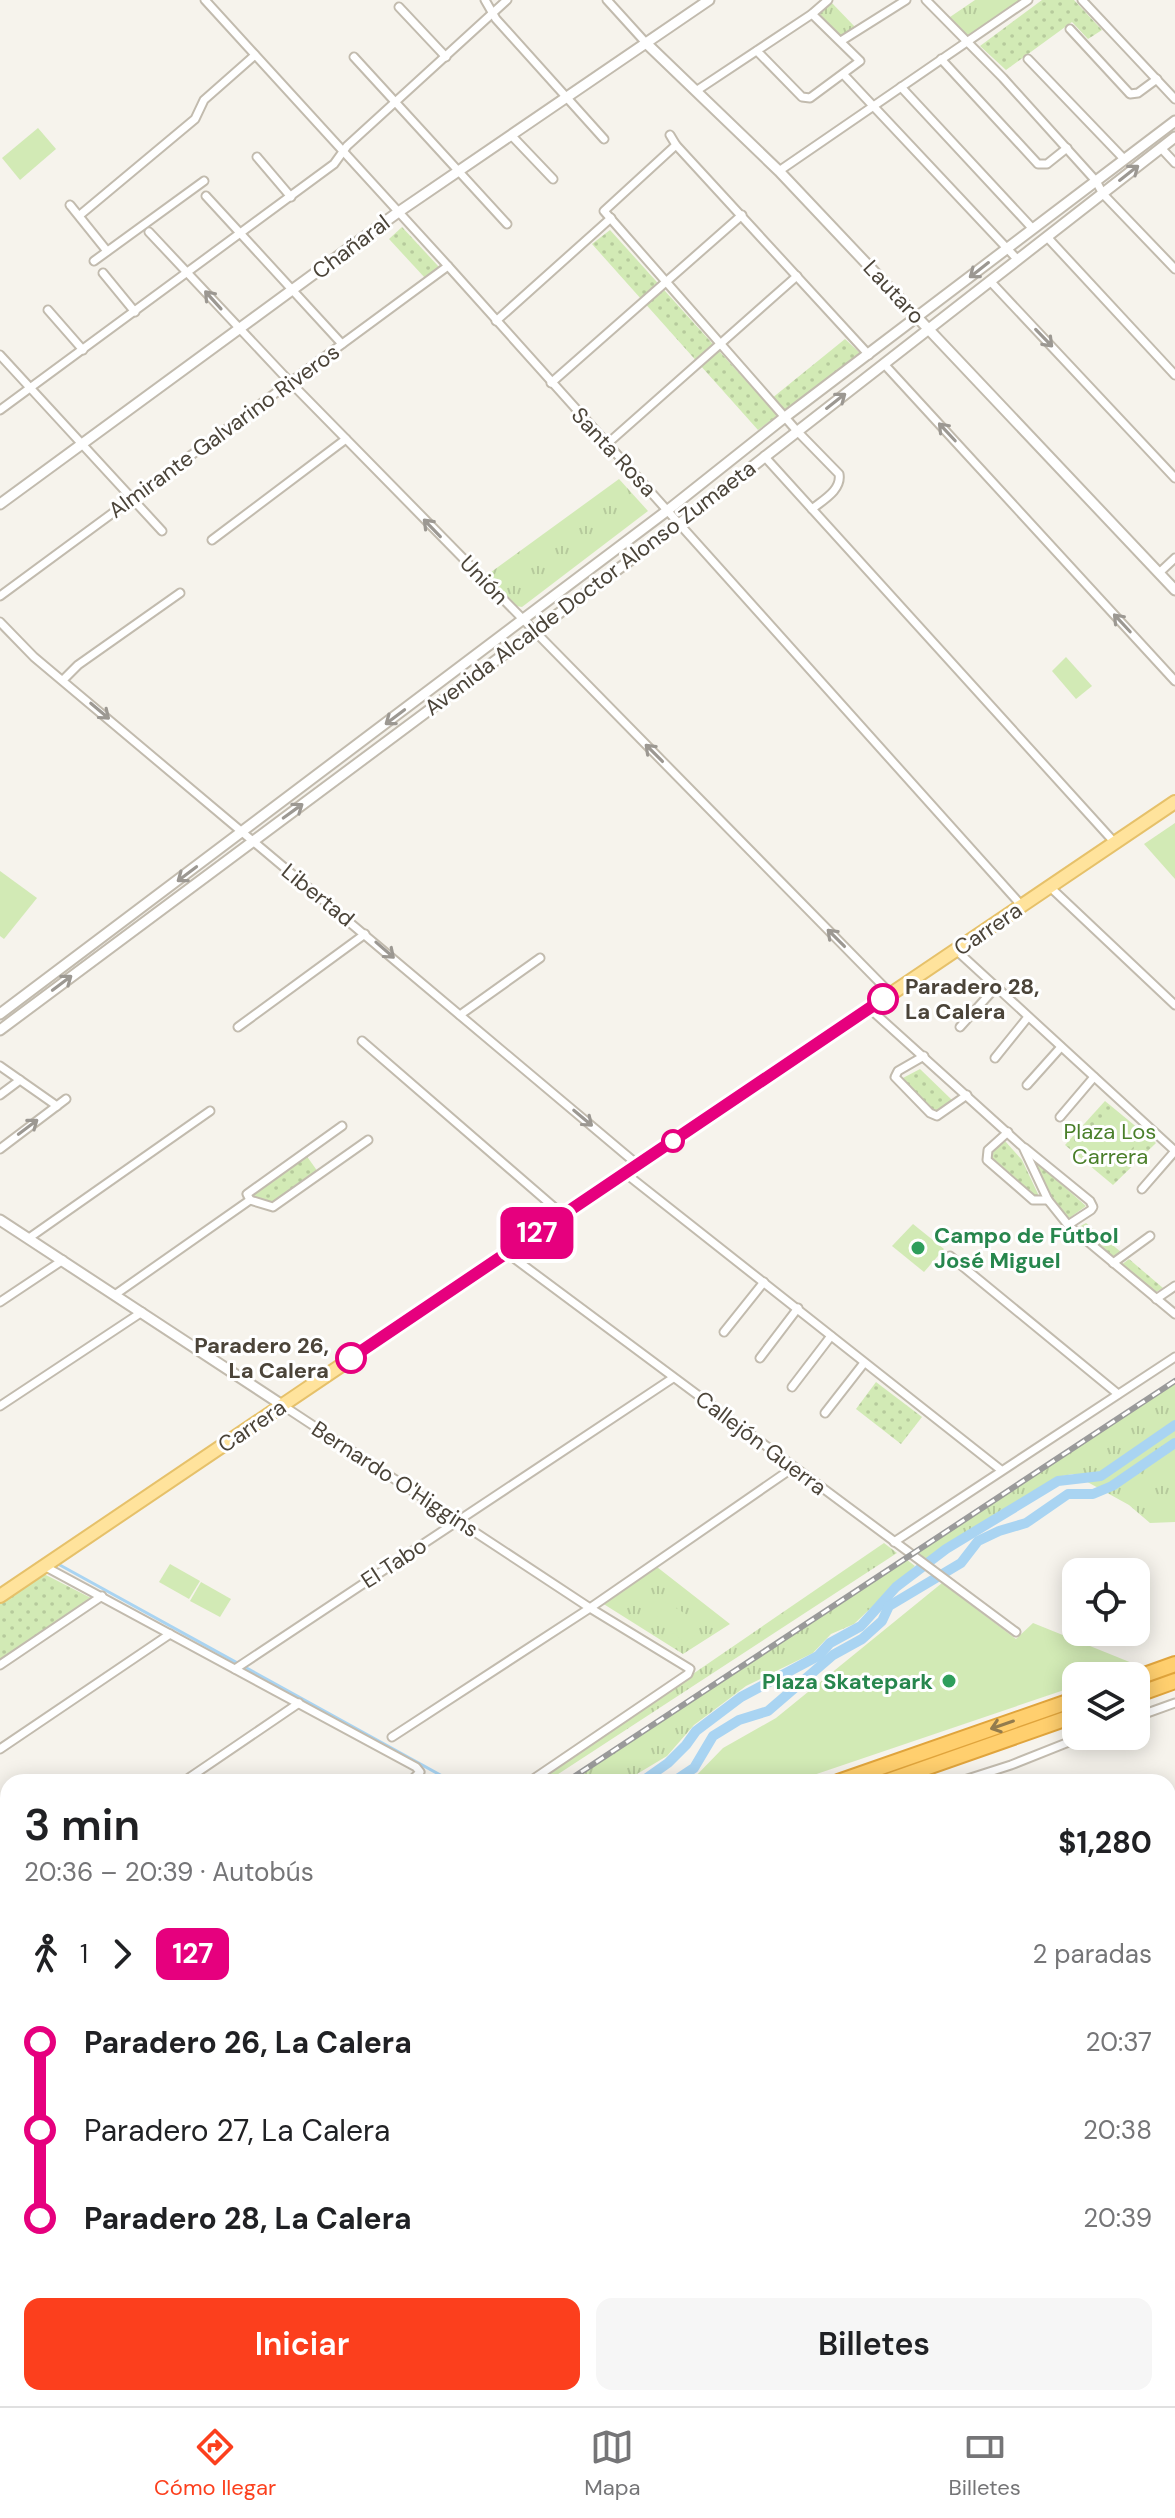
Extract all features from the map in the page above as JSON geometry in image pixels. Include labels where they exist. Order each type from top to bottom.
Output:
[{"type":"highway","points":[[1150,1673],[1175,1664]]},
{"type":"highway","points":[[1150,1690],[1175,1681]]},
{"type":"highway","points":[[861,1774],[1062,1704]]},
{"type":"highway","points":[[908,1774],[1062,1720]]},
{"type":"main road","name":"Carrera","points":[[0,1596],[1175,802]]},
{"type":"street","name":"Santa Rosa","points":[[205,0],[680,523],[1022,906]]},
{"type":"street","points":[[485,0],[565,98],[604,139]]},
{"type":"street","points":[[0,410],[334,164],[394,101],[507,0]]},
{"type":"street","name":"Lautaro","points":[[607,0],[646,43],[779,171],[1175,590]]},
{"type":"street","name":"Chañaral","points":[[0,504],[397,213],[709,0]]},
{"type":"street","points":[[696,91],[812,14],[828,0]]},
{"type":"street","points":[[841,41],[906,0]]},
{"type":"street","points":[[926,0],[1067,148],[1096,181],[1103,194],[1175,269]]},
{"type":"street","points":[[779,171],[1028,0]]},
{"type":"street","points":[[1082,0],[1175,99]]},
{"type":"street","points":[[399,7],[446,57]]},
{"type":"street","points":[[757,51],[806,99],[844,75],[860,61],[812,14]]},
{"type":"street","points":[[1070,29],[1130,94],[1143,90],[1157,79]]},
{"type":"street","points":[[80,215],[195,119],[208,95],[255,55]]},
{"type":"street","points":[[354,57],[507,224]]},
{"type":"street","points":[[941,59],[1038,164],[1047,164],[1067,148]]},
{"type":"street","points":[[1028,59],[1124,159]]},
{"type":"street","points":[[844,75],[1018,260]]},
{"type":"street","points":[[901,87],[1033,229]]},
{"type":"street","name":"Avenida Alcalde Doctor Alonso Zumaeta","points":[[0,1014],[668,510],[785,417],[1175,121]]},
{"type":"street","points":[[511,135],[553,179]]},
{"type":"street","points":[[670,135],[869,355]]},
{"type":"street","name":"Avenida Alcalde Doctor Alonso Zumaeta","points":[[0,1030],[680,523],[1175,137]]},
{"type":"street","points":[[676,145],[604,211],[797,431],[839,474],[840,481],[836,488],[812,509]]},
{"type":"street","points":[[1161,148],[1175,163]]},
{"type":"street","points":[[257,157],[291,197]]},
{"type":"street","points":[[94,261],[204,181]]},
{"type":"street","points":[[206,196],[342,344]]},
{"type":"street","points":[[70,205],[107,251]]},
{"type":"street","points":[[551,383],[742,215]]},
{"type":"street","points":[[496,321],[611,218]]},
{"type":"street","name":"Unión","points":[[149,232],[290,382],[891,994]]},
{"type":"street","points":[[1047,237],[1175,375]]},
{"type":"street","name":"Almirante Galvarino Riveros","points":[[0,596],[448,266]]},
{"type":"street","points":[[103,273],[135,312]]},
{"type":"street","points":[[607,444],[797,276]]},
{"type":"street","points":[[990,281],[1175,478]]},
{"type":"street","points":[[48,310],[83,350]]},
{"type":"street","points":[[0,355],[162,531]]},
{"type":"street","points":[[884,364],[1175,681]]},
{"type":"street","points":[[212,540],[346,439]]},
{"type":"street","points":[[764,456],[1115,843]]},
{"type":"street","points":[[1159,573],[1175,558]]},
{"type":"street","points":[[63,680],[78,665],[180,593]]},
{"type":"street","name":"Libertad","points":[[0,622],[34,657],[638,1165]]},
{"type":"street","points":[[1050,887],[1175,1005]]},
{"type":"street","points":[[238,1027],[365,934]]},
{"type":"street","points":[[956,950],[1175,1151],[1142,1189]]},
{"type":"street","points":[[460,1015],[540,958]]},
{"type":"street","points":[[960,1027],[996,987]]},
{"type":"street","points":[[869,1008],[1023,1147],[1090,1201],[1091,1210],[1068,1225]]},
{"type":"street","points":[[995,1058],[1028,1017]]},
{"type":"street","points":[[362,1041],[563,1215]]},
{"type":"street","points":[[1027,1085],[1061,1047]]},
{"type":"street","points":[[924,1056],[898,1071],[895,1077],[930,1113],[937,1116],[967,1095]]},
{"type":"street","points":[[0,1066],[57,1106]]},
{"type":"street","points":[[1060,1117],[1094,1077]]},
{"type":"street","points":[[0,1095],[20,1080]]},
{"type":"street","points":[[0,1149],[66,1099]]},
{"type":"street","points":[[29,1238],[210,1111]]},
{"type":"street","points":[[342,1126],[247,1194],[250,1200],[273,1207],[368,1140]]},
{"type":"street","points":[[1008,1132],[988,1150],[987,1160],[1033,1200],[1048,1200]]},
{"type":"street","points":[[1023,1147],[1048,1200],[1068,1225],[1175,1314]]},
{"type":"street","points":[[625,1173],[1001,1470]]},
{"type":"street","points":[[116,1294],[250,1200]]},
{"type":"street","name":"Bernardo O'Higgins","points":[[0,1220],[690,1671],[541,1774]]},
{"type":"street","points":[[1113,1263],[1150,1236]]},
{"type":"street","name":"Callejón Guerra","points":[[507,1253],[1016,1632]]},
{"type":"street","points":[[950,1256],[1118,1394]]},
{"type":"street","points":[[0,1302],[63,1260]]},
{"type":"street","points":[[724,1332],[764,1282]]},
{"type":"street","points":[[1156,1299],[1175,1286]]},
{"type":"street","points":[[760,1358],[798,1308]]},
{"type":"street","points":[[0,1406],[142,1312]]},
{"type":"street","points":[[792,1387],[831,1336]]},
{"type":"street","points":[[894,1542],[1175,1357]]},
{"type":"street","points":[[825,1413],[864,1363]]},
{"type":"street","name":"El Tabo","points":[[235,1669],[673,1378]]},
{"type":"street","points":[[392,1737],[590,1608],[794,1467]]},
{"type":"street","points":[[44,1566],[416,1767],[420,1772],[418,1774]]},
{"type":"street","points":[[0,1665],[102,1596]]},
{"type":"street","points":[[0,1749],[170,1634]]},
{"type":"street","points":[[195,1774],[299,1703]]},
{"type":"street","points":[[1150,1712],[1175,1703]]},
{"type":"street","points":[[983,1774],[1062,1745]]},
{"type":"green space","points":[[975,0],[1030,0],[973,41],[950,17]]},
{"type":"green space","points":[[1042,0],[1074,0],[1102,30],[1088,39],[1072,22],[1006,70],[980,46]]},
{"type":"green space","points":[[830,1],[856,28],[840,38],[814,14]]},
{"type":"green space","points":[[38,128],[56,149],[20,180],[2,158]]},
{"type":"green space","points":[[402,227],[439,267],[425,278],[389,239]]},
{"type":"green space","points":[[610,230],[766,403],[845,339],[860,353],[758,430],[592,244]]},
{"type":"green space","points":[[619,479],[648,511],[522,607],[516,606],[487,575]]},
{"type":"green space","points":[[1066,657],[1092,686],[1076,699],[1052,671]]},
{"type":"green space","points":[[1175,823],[1175,879],[1144,844]]},
{"type":"green space","points":[[0,871],[37,898],[4,939],[0,936]]},
{"type":"green space","points":[[920,1069],[953,1101],[935,1113],[901,1079]]},
{"type":"green space","name":"Plaza Los Carrera","points":[[1105,1101],[1156,1143],[1113,1185],[1065,1145]]},
{"type":"green space","points":[[1115,1110],[1144,1135],[1111,1172],[1082,1147]]},
{"type":"green space","points":[[1005,1141],[1022,1160],[1039,1196],[1035,1199],[989,1155]]},
{"type":"green space","points":[[306,1155],[318,1172],[273,1204],[255,1199],[251,1194]]},
{"type":"green space","points":[[1034,1160],[1086,1206],[1068,1219],[1050,1198]]},
{"type":"green space","points":[[1086,1223],[1121,1252],[1113,1259],[1077,1228]]},
{"type":"green space","name":"Campo de Fútbol José Miguel","points":[[913,1224],[944,1249],[924,1272],[892,1246]]},
{"type":"green space","points":[[1129,1259],[1163,1288],[1154,1293],[1121,1265]]},
{"type":"green space","points":[[1175,1381],[1175,1522],[1150,1523],[1129,1505],[1073,1474],[1057,1477],[926,1559],[914,1551]]},
{"type":"green space","points":[[876,1382],[922,1417],[901,1444],[856,1409]]},
{"type":"green space","points":[[884,1543],[897,1553],[558,1774],[547,1774]]},
{"type":"green space","points":[[906,1559],[915,1566],[854,1624],[831,1634],[813,1653],[746,1686],[694,1725],[667,1756],[637,1774],[576,1774]]},
{"type":"green space","points":[[170,1564],[200,1581],[189,1599],[159,1582]]},
{"type":"green space","points":[[655,1565],[730,1624],[683,1654],[602,1603]]},
{"type":"green space","points":[[42,1573],[93,1599],[0,1661],[0,1602]]},
{"type":"green space","points":[[201,1582],[231,1599],[220,1617],[190,1601]]},
{"type":"green space","name":"Plaza Skatepark","points":[[942,1583],[1016,1639],[1033,1623],[1062,1635],[1062,1646],[1090,1646],[1130,1662],[1062,1662],[1062,1691],[817,1774],[698,1774],[723,1748],[776,1718]]},
{"type":"green space","points":[[666,1602],[702,1624],[689,1644],[655,1621]]},
{"type":"waterway","points":[[652,1774],[668,1763],[696,1731],[741,1697],[818,1656],[830,1643],[861,1626],[896,1587],[946,1549],[1058,1481],[1101,1476],[1175,1425]]},
{"type":"waterway","points":[[685,1774],[694,1768],[713,1736],[739,1720],[768,1711],[833,1655],[862,1639],[882,1621],[889,1606],[961,1563],[978,1541],[1026,1523],[1068,1494],[1093,1494],[1112,1486],[1175,1443]]},
{"type":"waterway","points":[[58,1564],[439,1774]]},
{"type":"railway","points":[[578,1774],[1175,1381]]},
{"type":"bus line","name":"127","points":[[351,1358],[883,999]]},
{"type":"place","name":"Paradero 28, La Calera","points":[[883,999]]},
{"type":"place","name":"Campo de Fútbol José Miguel","points":[[918,1248]]},
{"type":"place","name":"Paradero 26, La Calera","points":[[351,1358]]},
{"type":"place","name":"Plaza Skatepark","points":[[949,1681]]}]
